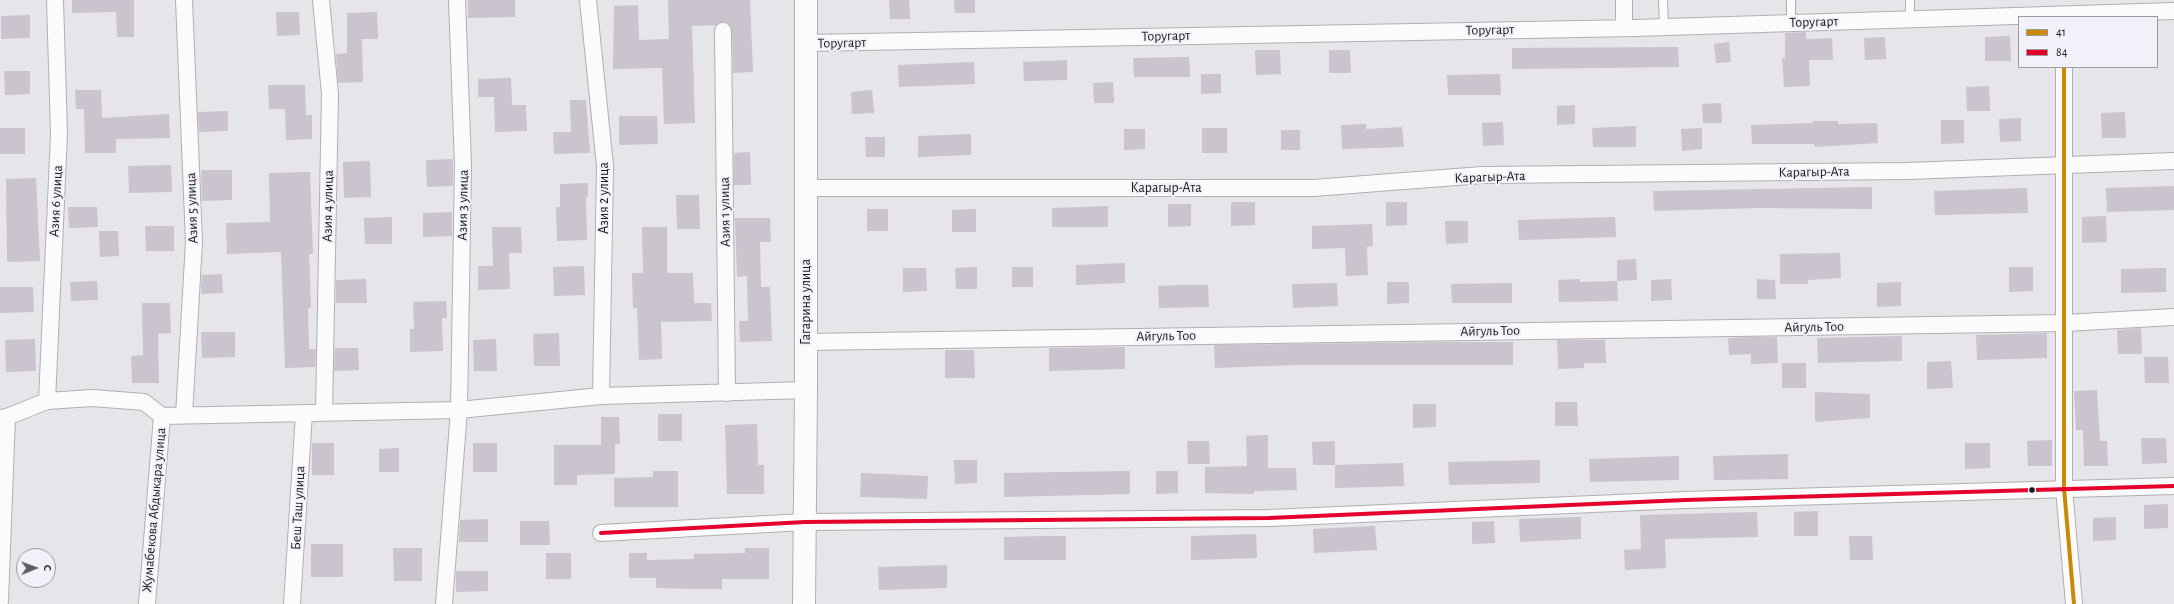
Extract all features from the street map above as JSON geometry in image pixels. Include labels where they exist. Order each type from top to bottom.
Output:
[{"type":"main road","name":"Гагарина улица","points":[[804,604],[806,390],[806,0]]},
{"type":"street","name":"Азия 6 улица","points":[[47,401],[59,134],[55,0]]},
{"type":"street","name":"Азия 5 улица","points":[[184,0],[194,242],[184,415]]},
{"type":"street","name":"Азия 4 улица","points":[[321,0],[330,94],[324,412]]},
{"type":"street","name":"Азия 3 улица","points":[[444,604],[459,410],[463,165],[457,0]]},
{"type":"street","name":"Азия 2 улица","points":[[588,0],[605,166],[601,396]]},
{"type":"street","points":[[1624,0],[1624,28]]},
{"type":"street","name":"Торугарт","points":[[806,43],[1624,28],[1791,23],[2064,10],[2174,11]]},
{"type":"street","name":"Азия 1 улица","points":[[723,31],[727,393]]},
{"type":"street","points":[[2064,68],[2064,488],[2074,604]]},
{"type":"street","name":"Карагыр-Ата","points":[[806,188],[1313,188],[1482,175],[1908,171],[2174,161]]},
{"type":"street","name":"Айгуль Тоо","points":[[806,342],[2065,323],[2174,317]]},
{"type":"street","points":[[0,601],[4,417],[47,401],[92,398],[144,402],[162,416],[459,410],[601,396],[806,390]]},
{"type":"street","name":"Беш Таш улица","points":[[292,604],[304,413]]},
{"type":"street","name":"Жумабекова Абдыкара улица","points":[[146,604],[162,416]]},
{"type":"street","points":[[600,533],[805,522],[1269,518],[1685,500],[1913,495],[2064,488],[2174,486]]},
{"type":"lane","points":[[1663,0],[1664,27]]},
{"type":"lane","points":[[1791,0],[1791,23]]},
{"type":"lane","points":[[1910,0],[1910,18]]},
{"type":"building","points":[[72,0],[134,0],[134,37],[117,37],[116,12],[72,13]]},
{"type":"building","points":[[468,0],[515,0],[515,17],[468,18]]},
{"type":"building","points":[[668,0],[750,0],[753,72],[733,73],[732,31],[728,23],[723,22],[716,25],[692,26],[695,123],[664,124],[662,68],[613,69],[614,6],[638,5],[639,40],[669,39]]},
{"type":"building","points":[[889,0],[909,0],[910,19],[890,19]]},
{"type":"building","points":[[954,0],[975,0],[975,13],[955,13]]},
{"type":"building","points":[[276,12],[299,12],[300,35],[277,36]]},
{"type":"building","points":[[377,12],[378,39],[362,39],[363,82],[338,83],[336,54],[347,53],[347,13]]},
{"type":"building","points":[[30,15],[30,38],[1,39],[1,16]]},
{"type":"building","points":[[1806,32],[1806,39],[1832,38],[1833,60],[1809,60],[1810,86],[1784,87],[1782,58],[1785,58],[1785,33]]},
{"type":"building","points":[[2010,36],[2011,61],[1985,61],[1985,37]]},
{"type":"building","points":[[1885,37],[1886,59],[1865,60],[1864,38]]},
{"type":"building","points":[[1729,42],[1731,62],[1716,63],[1714,44]]},
{"type":"building","points":[[1678,47],[1679,67],[1512,69],[1512,48]]},
{"type":"building","points":[[1255,50],[1280,50],[1281,74],[1256,75]]},
{"type":"building","points":[[1329,50],[1350,50],[1351,73],[1329,73]]},
{"type":"building","points":[[1189,57],[1190,77],[1134,77],[1133,58]]},
{"type":"building","points":[[1067,60],[1067,80],[1024,81],[1023,62]]},
{"type":"building","points":[[974,62],[975,84],[899,87],[898,65]]},
{"type":"building","points":[[4,71],[30,71],[30,94],[5,95]]},
{"type":"building","points":[[1201,74],[1221,74],[1221,93],[1201,94]]},
{"type":"building","points":[[1500,74],[1501,95],[1448,95],[1447,75]]},
{"type":"building","points":[[511,78],[512,105],[526,105],[527,131],[495,132],[494,97],[478,97],[478,79]]},
{"type":"building","points":[[1113,82],[1114,103],[1094,103],[1093,83]]},
{"type":"building","points":[[268,85],[305,85],[306,115],[312,115],[312,139],[286,140],[285,109],[269,109]]},
{"type":"building","points":[[1989,86],[1990,111],[1967,111],[1966,87]]},
{"type":"building","points":[[75,90],[101,90],[102,118],[169,114],[170,138],[116,139],[116,153],[85,153],[84,109],[76,109]]},
{"type":"building","points":[[872,90],[874,113],[852,114],[851,92]]},
{"type":"building","points":[[570,100],[586,100],[590,153],[554,154],[553,132],[571,132]]},
{"type":"building","points":[[1721,103],[1722,123],[1703,123],[1702,104]]},
{"type":"building","points":[[1575,105],[1575,124],[1557,125],[1557,106]]},
{"type":"building","points":[[228,111],[228,131],[199,132],[198,112]]},
{"type":"building","points":[[2125,112],[2126,138],[2102,138],[2101,113]]},
{"type":"building","points":[[619,116],[657,116],[658,144],[619,145]]},
{"type":"building","points":[[2021,118],[2021,141],[2000,142],[1999,119]]},
{"type":"building","points":[[1941,120],[1964,120],[1964,143],[1941,144]]},
{"type":"building","points":[[1813,121],[1838,121],[1838,124],[1877,123],[1878,143],[1815,147],[1814,144],[1752,144],[1751,125],[1813,123]]},
{"type":"building","points":[[1503,122],[1504,145],[1483,146],[1482,123]]},
{"type":"building","points":[[1366,124],[1366,129],[1402,127],[1404,147],[1342,149],[1341,125]]},
{"type":"building","points":[[1636,126],[1636,147],[1593,147],[1592,128]]},
{"type":"building","points":[[0,128],[25,128],[25,154],[0,154]]},
{"type":"building","points":[[1202,128],[1227,128],[1227,153],[1202,153]]},
{"type":"building","points":[[1702,128],[1702,149],[1682,151],[1681,129]]},
{"type":"building","points":[[1124,129],[1145,129],[1145,149],[1124,150]]},
{"type":"building","points":[[1281,130],[1300,130],[1300,150],[1281,150]]},
{"type":"building","points":[[971,134],[971,155],[918,157],[918,136]]},
{"type":"building","points":[[865,137],[885,137],[885,157],[866,157]]},
{"type":"building","points":[[750,152],[751,185],[734,185],[734,153]]},
{"type":"building","points":[[453,159],[453,186],[427,187],[426,160]]},
{"type":"building","points":[[370,161],[371,197],[344,198],[343,162]]},
{"type":"building","points":[[171,165],[172,192],[129,193],[128,166]]},
{"type":"building","points":[[201,170],[232,170],[232,200],[202,201]]},
{"type":"building","points":[[310,172],[313,254],[309,254],[311,308],[308,308],[309,349],[316,349],[315,367],[285,368],[281,252],[227,254],[226,223],[270,222],[269,173]]},
{"type":"building","points":[[36,178],[40,261],[7,262],[6,179]]},
{"type":"building","points":[[588,183],[588,197],[586,197],[587,240],[557,241],[556,207],[560,207],[560,184]]},
{"type":"building","points":[[2174,186],[2174,210],[2107,212],[2106,188]]},
{"type":"building","points":[[1872,187],[1872,209],[1759,208],[1654,211],[1653,191]]},
{"type":"building","points":[[2027,188],[2028,213],[1935,215],[1934,191]]},
{"type":"building","points":[[676,195],[699,195],[700,229],[677,229]]},
{"type":"building","points":[[1231,202],[1255,202],[1255,225],[1231,226]]},
{"type":"building","points":[[1386,202],[1407,202],[1407,225],[1386,226]]},
{"type":"building","points":[[1168,204],[1191,204],[1191,226],[1168,227]]},
{"type":"building","points":[[1108,206],[1108,227],[1052,227],[1052,208]]},
{"type":"building","points":[[68,207],[97,207],[98,227],[69,228]]},
{"type":"building","points":[[867,209],[888,209],[888,231],[867,231]]},
{"type":"building","points":[[976,209],[976,232],[952,232],[952,210]]},
{"type":"building","points":[[452,212],[452,236],[423,237],[423,213]]},
{"type":"building","points":[[2106,216],[2107,242],[2082,243],[2082,217]]},
{"type":"building","points":[[392,217],[392,244],[365,244],[364,218]]},
{"type":"building","points":[[1615,217],[1616,237],[1519,240],[1518,220]]},
{"type":"building","points":[[735,218],[770,218],[771,242],[760,242],[761,287],[770,287],[772,341],[740,342],[739,321],[748,321],[747,276],[737,277]]},
{"type":"building","points":[[1445,221],[1468,221],[1468,243],[1446,244]]},
{"type":"building","points":[[1372,224],[1373,246],[1367,247],[1368,275],[1346,276],[1345,248],[1312,249],[1312,226]]},
{"type":"building","points":[[145,226],[174,226],[174,251],[146,251]]},
{"type":"building","points":[[492,227],[521,227],[522,253],[509,253],[510,289],[478,290],[478,266],[493,266]]},
{"type":"building","points":[[642,227],[667,227],[667,273],[693,273],[694,303],[711,303],[712,321],[661,322],[662,359],[639,360],[637,308],[633,308],[632,273],[643,273]]},
{"type":"building","points":[[99,231],[118,231],[119,256],[100,257]]},
{"type":"building","points":[[1840,253],[1841,278],[1808,280],[1808,284],[1780,284],[1780,254]]},
{"type":"building","points":[[1636,259],[1637,280],[1617,281],[1617,260]]},
{"type":"building","points":[[1125,263],[1125,283],[1076,285],[1076,265]]},
{"type":"building","points":[[584,266],[585,295],[554,296],[553,267]]},
{"type":"building","points":[[977,267],[977,289],[956,289],[955,268]]},
{"type":"building","points":[[1012,267],[1033,267],[1033,287],[1012,287]]},
{"type":"building","points":[[2009,267],[2033,267],[2033,291],[2009,292]]},
{"type":"building","points":[[903,268],[926,268],[927,291],[903,292]]},
{"type":"building","points":[[2166,268],[2166,292],[2121,293],[2121,269]]},
{"type":"building","points":[[222,274],[223,293],[201,294],[202,275]]},
{"type":"building","points":[[366,279],[367,303],[336,303],[336,280]]},
{"type":"building","points":[[1580,279],[1580,282],[1617,281],[1618,301],[1559,302],[1558,280]]},
{"type":"building","points":[[1671,279],[1672,300],[1651,301],[1651,280]]},
{"type":"building","points":[[1757,279],[1775,280],[1776,299],[1757,299]]},
{"type":"building","points":[[97,281],[98,300],[71,301],[70,282]]},
{"type":"building","points":[[1387,282],[1409,282],[1409,303],[1387,304]]},
{"type":"building","points":[[1901,282],[1901,306],[1877,307],[1877,283]]},
{"type":"building","points":[[1337,283],[1338,306],[1293,308],[1292,284]]},
{"type":"building","points":[[1512,283],[1512,303],[1452,303],[1451,284]]},
{"type":"building","points":[[1208,285],[1209,307],[1159,308],[1158,286]]},
{"type":"building","points":[[0,287],[33,287],[34,312],[0,313]]},
{"type":"building","points":[[446,301],[447,318],[442,318],[443,351],[410,352],[410,329],[414,329],[413,302]]},
{"type":"building","points":[[142,303],[170,303],[171,333],[158,334],[159,383],[132,383],[131,356],[143,355]]},
{"type":"building","points":[[2141,328],[2142,354],[2118,354],[2117,330]]},
{"type":"building","points":[[201,332],[235,332],[235,357],[202,358]]},
{"type":"building","points":[[559,333],[560,366],[534,366],[533,334]]},
{"type":"building","points":[[2047,333],[2047,358],[1977,360],[1976,335]]},
{"type":"building","points":[[1902,336],[1902,361],[1818,363],[1817,338]]},
{"type":"building","points":[[1777,337],[1778,363],[1751,364],[1751,354],[1729,355],[1728,338]]},
{"type":"building","points":[[35,339],[36,371],[6,372],[5,340]]},
{"type":"building","points":[[496,339],[497,371],[474,371],[473,340]]},
{"type":"building","points":[[1557,340],[1605,340],[1606,363],[1584,363],[1584,368],[1558,369]]},
{"type":"building","points":[[1513,342],[1513,365],[1295,365],[1215,368],[1214,345]]},
{"type":"building","points":[[1125,347],[1125,369],[1049,371],[1049,348]]},
{"type":"building","points":[[335,348],[358,348],[359,370],[334,371]]},
{"type":"building","points":[[945,350],[974,350],[975,378],[945,378]]},
{"type":"building","points":[[2144,357],[2168,357],[2169,383],[2145,383]]},
{"type":"building","points":[[1951,361],[1953,388],[1927,389],[1927,362]]},
{"type":"building","points":[[1782,363],[1806,363],[1806,388],[1782,388]]},
{"type":"building","points":[[2097,390],[2100,441],[2107,441],[2108,466],[2084,466],[2083,430],[2076,430],[2074,391]]},
{"type":"building","points":[[1815,392],[1870,394],[1870,418],[1815,422]]},
{"type":"building","points":[[1555,402],[1577,402],[1578,426],[1555,426]]},
{"type":"building","points":[[1413,404],[1436,404],[1436,427],[1413,428]]},
{"type":"building","points":[[658,414],[682,414],[682,441],[658,441]]},
{"type":"building","points":[[601,417],[619,417],[620,444],[615,444],[615,474],[577,475],[577,485],[554,485],[554,445],[601,445]]},
{"type":"building","points":[[757,424],[758,465],[764,465],[764,494],[727,494],[725,425]]},
{"type":"building","points":[[1268,435],[1268,468],[1296,468],[1297,490],[1254,491],[1254,494],[1205,493],[1205,467],[1247,466],[1246,436]]},
{"type":"building","points":[[2141,438],[2166,438],[2167,463],[2142,464]]},
{"type":"building","points":[[2052,440],[2052,466],[2028,466],[2027,441]]},
{"type":"building","points":[[1187,441],[1209,441],[1210,464],[1188,464]]},
{"type":"building","points":[[1335,441],[1335,465],[1313,465],[1312,442]]},
{"type":"building","points":[[312,443],[334,443],[334,475],[312,475]]},
{"type":"building","points":[[473,443],[497,443],[497,472],[473,472]]},
{"type":"building","points":[[1965,443],[1990,443],[1990,468],[1965,469]]},
{"type":"building","points":[[399,448],[399,472],[379,472],[379,449]]},
{"type":"building","points":[[1788,454],[1788,479],[1714,480],[1713,456]]},
{"type":"building","points":[[1679,456],[1679,480],[1590,482],[1589,459]]},
{"type":"building","points":[[954,460],[977,460],[977,483],[955,484]]},
{"type":"building","points":[[1540,460],[1540,483],[1449,485],[1448,462]]},
{"type":"building","points":[[1403,463],[1404,486],[1335,488],[1335,465]]},
{"type":"building","points":[[653,471],[678,471],[678,507],[614,507],[614,478],[653,477]]},
{"type":"building","points":[[1130,471],[1130,494],[1004,497],[1004,473]]},
{"type":"building","points":[[1156,471],[1178,471],[1178,493],[1156,494]]},
{"type":"building","points":[[861,473],[928,476],[927,499],[860,497]]},
{"type":"building","points":[[2168,504],[2168,528],[2144,529],[2144,505]]},
{"type":"building","points":[[1818,511],[1818,536],[1794,536],[1794,512]]},
{"type":"building","points":[[1757,512],[1758,537],[1665,539],[1666,568],[1625,570],[1624,550],[1641,549],[1640,515]]},
{"type":"building","points":[[1581,517],[1581,539],[1520,542],[1519,519]]},
{"type":"building","points":[[2116,517],[2116,540],[2093,541],[2093,518]]},
{"type":"building","points":[[488,519],[488,542],[459,542],[460,520]]},
{"type":"building","points":[[520,521],[549,521],[550,545],[520,545]]},
{"type":"building","points":[[1494,521],[1495,543],[1472,544],[1472,522]]},
{"type":"building","points":[[1375,526],[1377,550],[1314,553],[1313,529]]},
{"type":"building","points":[[1256,534],[1257,558],[1191,560],[1191,536]]},
{"type":"building","points":[[1066,536],[1066,560],[1004,560],[1004,537]]},
{"type":"building","points":[[1849,536],[1872,536],[1873,560],[1850,560]]},
{"type":"building","points":[[311,544],[343,544],[343,577],[311,577]]},
{"type":"building","points":[[393,548],[422,548],[422,581],[394,581]]},
{"type":"building","points":[[745,548],[769,548],[769,579],[722,579],[722,589],[694,589],[656,588],[656,578],[629,578],[629,553],[647,553],[647,560],[694,559],[694,554],[745,553]]},
{"type":"building","points":[[546,553],[571,553],[571,579],[546,579]]},
{"type":"building","points":[[947,565],[947,588],[879,590],[878,567]]},
{"type":"building","points":[[456,571],[488,571],[488,591],[456,592]]},
{"type":"transit line","name":"41","points":[[2064,68],[2064,488],[2074,604]]},
{"type":"transit line","name":"84","points":[[601,533],[805,522],[1269,518],[1685,500],[2174,486]]}]
